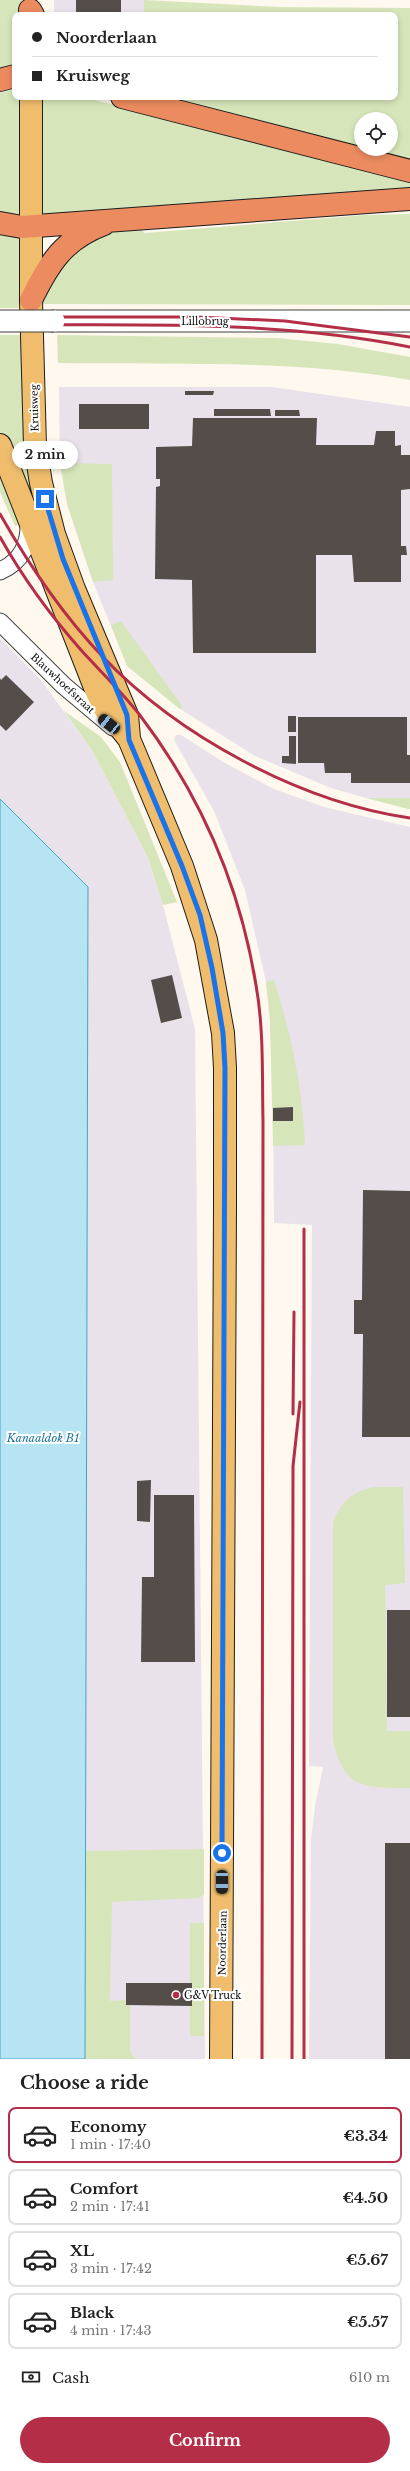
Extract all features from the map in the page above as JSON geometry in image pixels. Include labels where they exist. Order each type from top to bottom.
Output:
[{"type":"highway","points":[[0,80],[12,77]]},
{"type":"highway","points":[[134,100],[410,171]]},
{"type":"highway","points":[[0,223],[11,226],[32,226],[410,198]]},
{"type":"highway","points":[[31,300],[54,258],[69,243],[93,228],[112,221]]},
{"type":"main road","name":"Kruisweg","points":[[31,100],[31,300],[35,446],[41,483],[63,559],[127,715],[129,740]]},
{"type":"main road","points":[[0,445],[105,709],[129,740]]},
{"type":"main road","name":"Noorderlaan","points":[[129,740],[182,866],[200,915],[212,968],[223,1033],[225,1068],[225,1223],[221,2059]]},
{"type":"street","name":"Lillobrug","points":[[0,321],[410,321]]},
{"type":"street","points":[[0,571],[23,554],[28,541],[29,516]]},
{"type":"street","name":"Blauwhoefstraat","points":[[0,622],[63,685],[129,740]]},
{"type":"shaded area","points":[[54,0],[144,0],[144,12],[54,12]]},
{"type":"shaded area","points":[[59,387],[272,387],[410,407],[410,798],[366,798],[331,788],[255,756],[180,709],[127,666],[93,582],[67,504],[60,463]]},
{"type":"shaded area","points":[[0,638],[41,680],[93,752],[148,858],[163,905],[195,1029],[205,2059],[85,2059],[88,887],[0,799]]},
{"type":"shaded area","points":[[176,735],[181,735],[225,763],[274,789],[324,807],[410,827],[410,2059],[309,2059],[311,1840],[315,1806],[323,1767],[309,1766],[312,1225],[274,1223],[273,1103],[270,1020],[266,982],[245,890],[214,811],[174,740]]},
{"type":"green space","points":[[0,0],[22,0],[22,12],[12,12],[12,68],[0,70]]},
{"type":"green space","points":[[144,0],[280,7],[410,8],[410,160],[393,156],[398,156],[398,112],[354,112],[354,147],[167,100],[398,100],[398,12],[144,12]]},
{"type":"green space","points":[[12,90],[12,100],[21,100],[23,218],[0,213],[0,93]]},
{"type":"green space","points":[[42,100],[95,100],[410,179],[410,190],[42,218]]},
{"type":"green space","points":[[410,214],[410,305],[43,304],[44,290],[48,280],[83,244],[110,231],[139,228],[145,233],[366,215]]},
{"type":"green space","points":[[0,234],[22,239],[24,308],[0,308]]},
{"type":"green space","points":[[0,335],[24,335],[23,376],[25,416],[28,457],[34,497],[29,499],[0,432]]},
{"type":"green space","points":[[57,335],[277,338],[338,344],[410,357],[410,380],[366,373],[278,366],[234,364],[58,363]]},
{"type":"green space","points":[[60,463],[112,464],[113,580],[93,582],[67,504]]},
{"type":"green space","points":[[0,478],[19,525],[15,526],[0,492]]},
{"type":"green space","points":[[121,621],[183,707],[180,709],[127,666],[111,625]]},
{"type":"green space","points":[[64,711],[101,737],[120,762],[177,902],[163,905],[148,858],[93,752]]},
{"type":"green space","points":[[366,798],[410,798],[410,809],[408,809]]},
{"type":"green space","points":[[274,980],[286,1020],[299,1083],[305,1145],[273,1146],[270,1020],[266,982]]},
{"type":"green space","points":[[372,1487],[403,1487],[405,1583],[385,1585],[387,1731],[410,1731],[410,1788],[381,1788],[359,1783],[350,1777],[343,1768],[337,1756],[333,1739],[333,1523],[339,1510],[347,1500],[358,1492]]},
{"type":"green space","points":[[204,1849],[204,1894],[199,1898],[112,1902],[110,2001],[126,2000],[126,2005],[130,2005],[130,2050],[133,2056],[138,2059],[85,2059],[86,1851]]},
{"type":"green space","points":[[190,1923],[204,1923],[204,2036],[190,2036]]},
{"type":"water","name":"Kanaaldok B1","points":[[0,799],[88,887],[85,2059],[0,2059]]},
{"type":"building","points":[[76,0],[121,0],[121,12],[76,12]]},
{"type":"building","points":[[185,391],[214,391],[213,395],[185,395]]},
{"type":"building","points":[[79,404],[149,404],[149,429],[79,429]]},
{"type":"building","points":[[214,409],[270,409],[271,416],[214,416]]},
{"type":"building","points":[[275,410],[299,410],[300,416],[275,416]]},
{"type":"building","points":[[193,418],[317,418],[316,445],[374,445],[376,431],[395,431],[395,446],[401,445],[401,455],[410,455],[410,489],[401,490],[401,546],[406,546],[407,555],[401,555],[401,582],[354,582],[352,555],[316,555],[316,653],[193,653],[192,580],[155,579],[156,487],[160,486],[160,479],[156,479],[156,447],[192,446]]},
{"type":"building","points":[[6,675],[34,702],[6,731],[0,725],[0,678],[1,680]]},
{"type":"building","points":[[288,716],[296,716],[296,732],[288,732]]},
{"type":"building","points":[[298,717],[407,717],[407,755],[410,755],[410,783],[351,783],[351,773],[325,773],[324,763],[298,763]]},
{"type":"building","points":[[289,736],[296,736],[296,764],[282,763],[282,756],[289,756]]},
{"type":"building","points":[[172,975],[182,1018],[161,1023],[151,980]]},
{"type":"building","points":[[293,1107],[293,1121],[273,1121],[273,1108]]},
{"type":"building","points":[[363,1190],[410,1191],[410,1437],[362,1437],[363,1334],[354,1334],[354,1300],[362,1300]]},
{"type":"building","points":[[151,1480],[150,1522],[137,1521],[137,1481]]},
{"type":"building","points":[[154,1495],[194,1495],[195,1662],[141,1662],[142,1577],[154,1577]]},
{"type":"building","points":[[387,1610],[410,1610],[410,1717],[387,1717]]},
{"type":"building","points":[[385,1843],[410,1843],[410,2059],[385,2059]]},
{"type":"building","points":[[126,1983],[192,1983],[192,2006],[126,2005]]},
{"type":"railway","points":[[0,317],[196,317],[285,321],[410,337]]},
{"type":"railway","points":[[0,325],[154,325],[257,328],[359,338],[410,347]]},
{"type":"railway","points":[[0,514],[22,552],[46,588],[87,640],[133,685],[167,713],[204,738],[243,761],[284,781],[326,797],[368,810],[410,818]]},
{"type":"railway","points":[[0,537],[18,567],[48,610],[81,650],[118,689],[139,714],[181,776],[199,809],[228,877],[240,912],[249,948],[259,1002],[263,1121],[262,2059]]},
{"type":"railway","points":[[304,1229],[304,2059]]},
{"type":"railway","points":[[293,1414],[294,1312]]},
{"type":"railway","points":[[292,2059],[293,1466],[300,1402]]},
{"type":"place","name":"G&V Truck","points":[[176,1995]]},
{"type":"route","points":[[45,499],[54,534],[74,589],[127,715],[129,740],[159,809],[200,915],[212,968],[223,1033],[225,1068],[225,1309],[223,1380],[224,1666],[222,1853]]}]
